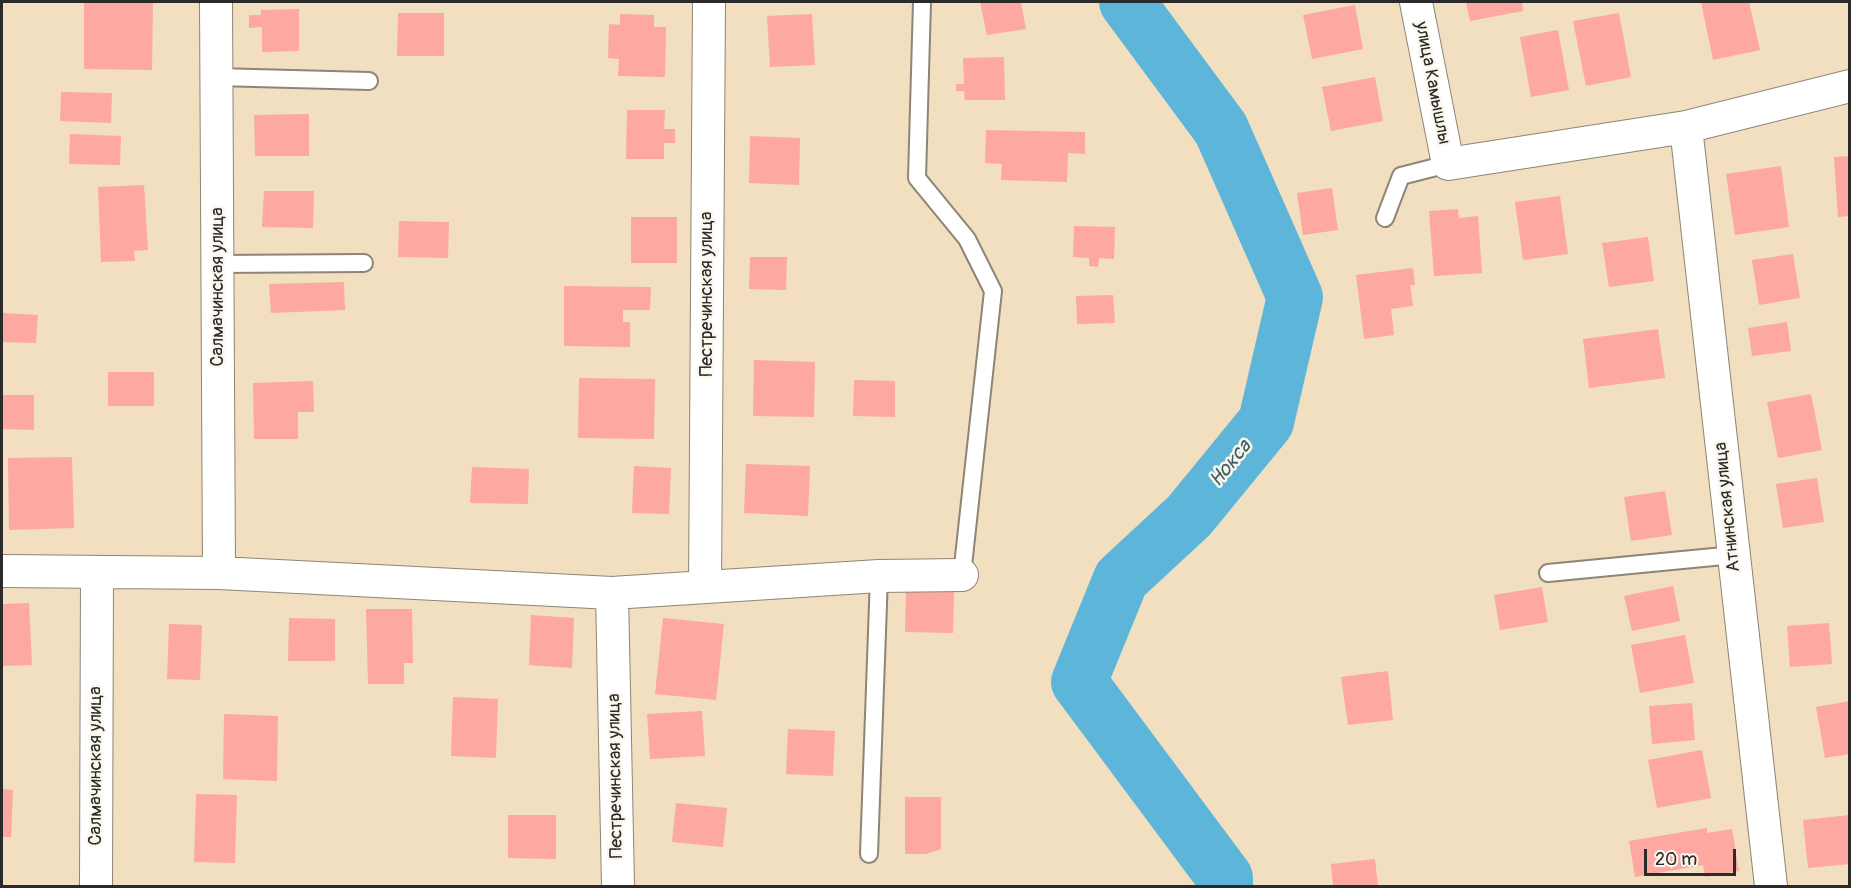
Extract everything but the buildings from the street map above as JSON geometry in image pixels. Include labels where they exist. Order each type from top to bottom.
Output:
[{"type":"street","name":"Салмачинская улица","points":[[216,2],[219,573]]},
{"type":"street","name":"Пестречинская улица","points":[[705,587],[709,2]]},
{"type":"street","name":"улица Камышлы","points":[[1416,2],[1448,164]]},
{"type":"street","points":[[1448,164],[1686,127],[1850,86]]},
{"type":"street","name":"Атнинская улица","points":[[1686,127],[1771,886]]},
{"type":"street","points":[[2,571],[97,574],[219,573],[612,593],[879,576],[962,575]]},
{"type":"street","name":"Салмачинская улица","points":[[96,886],[97,574]]},
{"type":"street","name":"Пестречинская улица","points":[[612,593],[618,886]]},
{"type":"lane","points":[[922,2],[917,178],[967,239],[993,291],[962,575]]},
{"type":"lane","points":[[216,77],[369,81]]},
{"type":"lane","points":[[1385,218],[1401,176],[1448,164]]},
{"type":"lane","points":[[217,264],[364,263]]},
{"type":"lane","points":[[1548,573],[1734,555]]},
{"type":"lane","points":[[869,854],[879,576]]},
{"type":"waterway","name":"Нокса","points":[[1127,2],[1221,129],[1295,297],[1266,422],[1189,516],[1121,579],[1079,682],[1225,878],[1225,886]]}]
